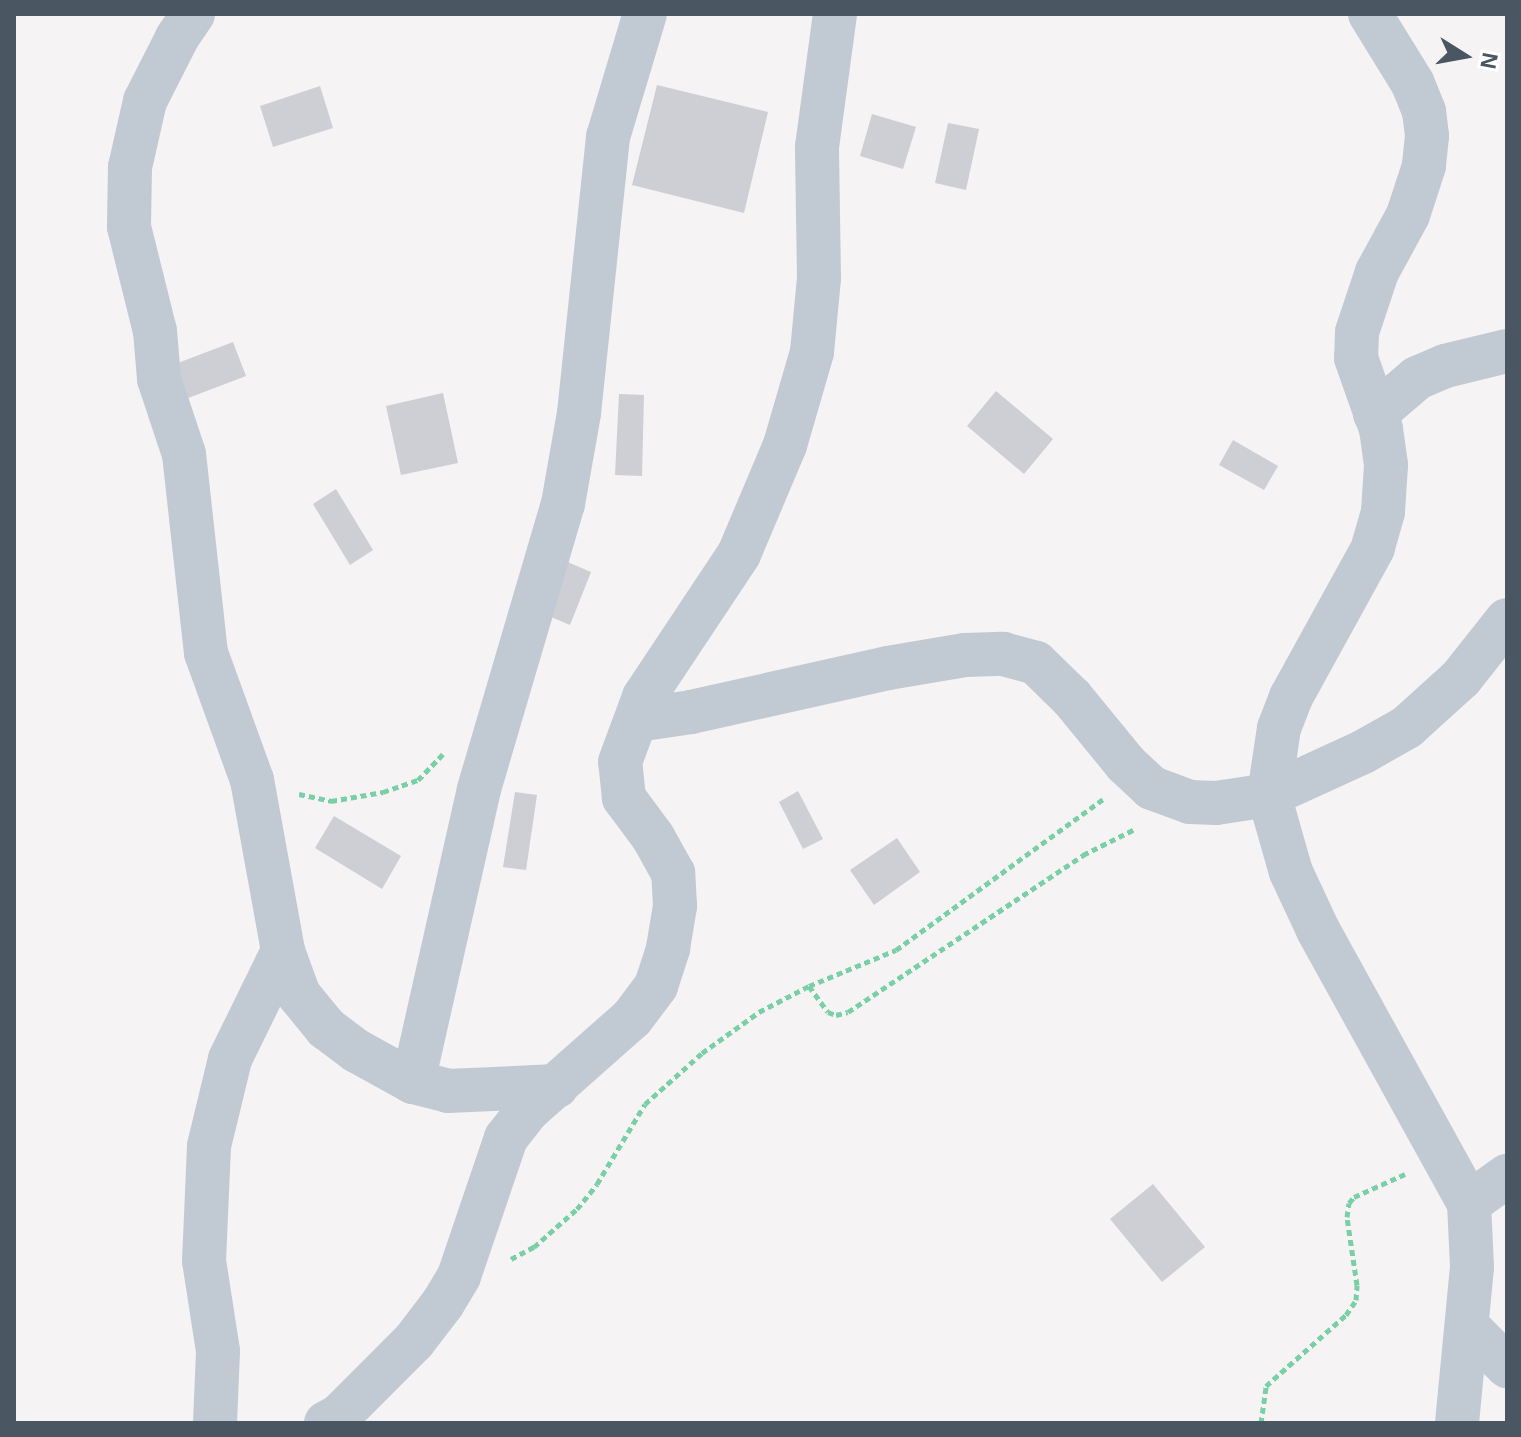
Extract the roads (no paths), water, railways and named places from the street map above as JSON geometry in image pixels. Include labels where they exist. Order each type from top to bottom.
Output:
[{"type":"street","points":[[193,14],[145,101],[130,167],[129,227],[155,331],[159,379],[184,454],[206,653],[252,780],[283,951],[299,995],[326,1028],[357,1051],[413,1082],[448,1091],[557,1086]]},
{"type":"street","points":[[413,1082],[479,789],[563,504],[579,413],[608,137],[645,14]]},
{"type":"street","points":[[326,1423],[339,1416],[414,1341],[443,1303],[459,1276],[506,1138],[528,1110],[632,1018],[656,986],[668,948],[675,906],[673,873],[653,837],[624,798],[620,762],[644,697],[739,554],[785,445],[812,352],[819,278],[817,147],[835,14]]},
{"type":"street","points":[[1370,14],[1413,84],[1424,111],[1427,136],[1424,166],[1408,215],[1377,272],[1357,332],[1356,358],[1375,414],[1386,465],[1383,512],[1373,548],[1291,697],[1279,728],[1269,795],[1291,872],[1318,930],[1469,1203],[1472,1267],[1457,1423]]},
{"type":"street","points":[[1375,414],[1417,378],[1445,366],[1507,351]]},
{"type":"street","points":[[637,720],[691,712],[888,668],[965,655],[1003,654],[1036,663],[1072,698],[1136,775],[1161,793],[1190,802],[1216,803],[1269,795],[1363,752],[1407,727],[1461,678],[1507,620]]},
{"type":"street","points":[[215,1423],[218,1351],[204,1261],[209,1146],[230,1059],[283,951]]},
{"type":"street","points":[[1469,1203],[1507,1176]]},
{"type":"street","points":[[1467,1326],[1507,1366]]}]
